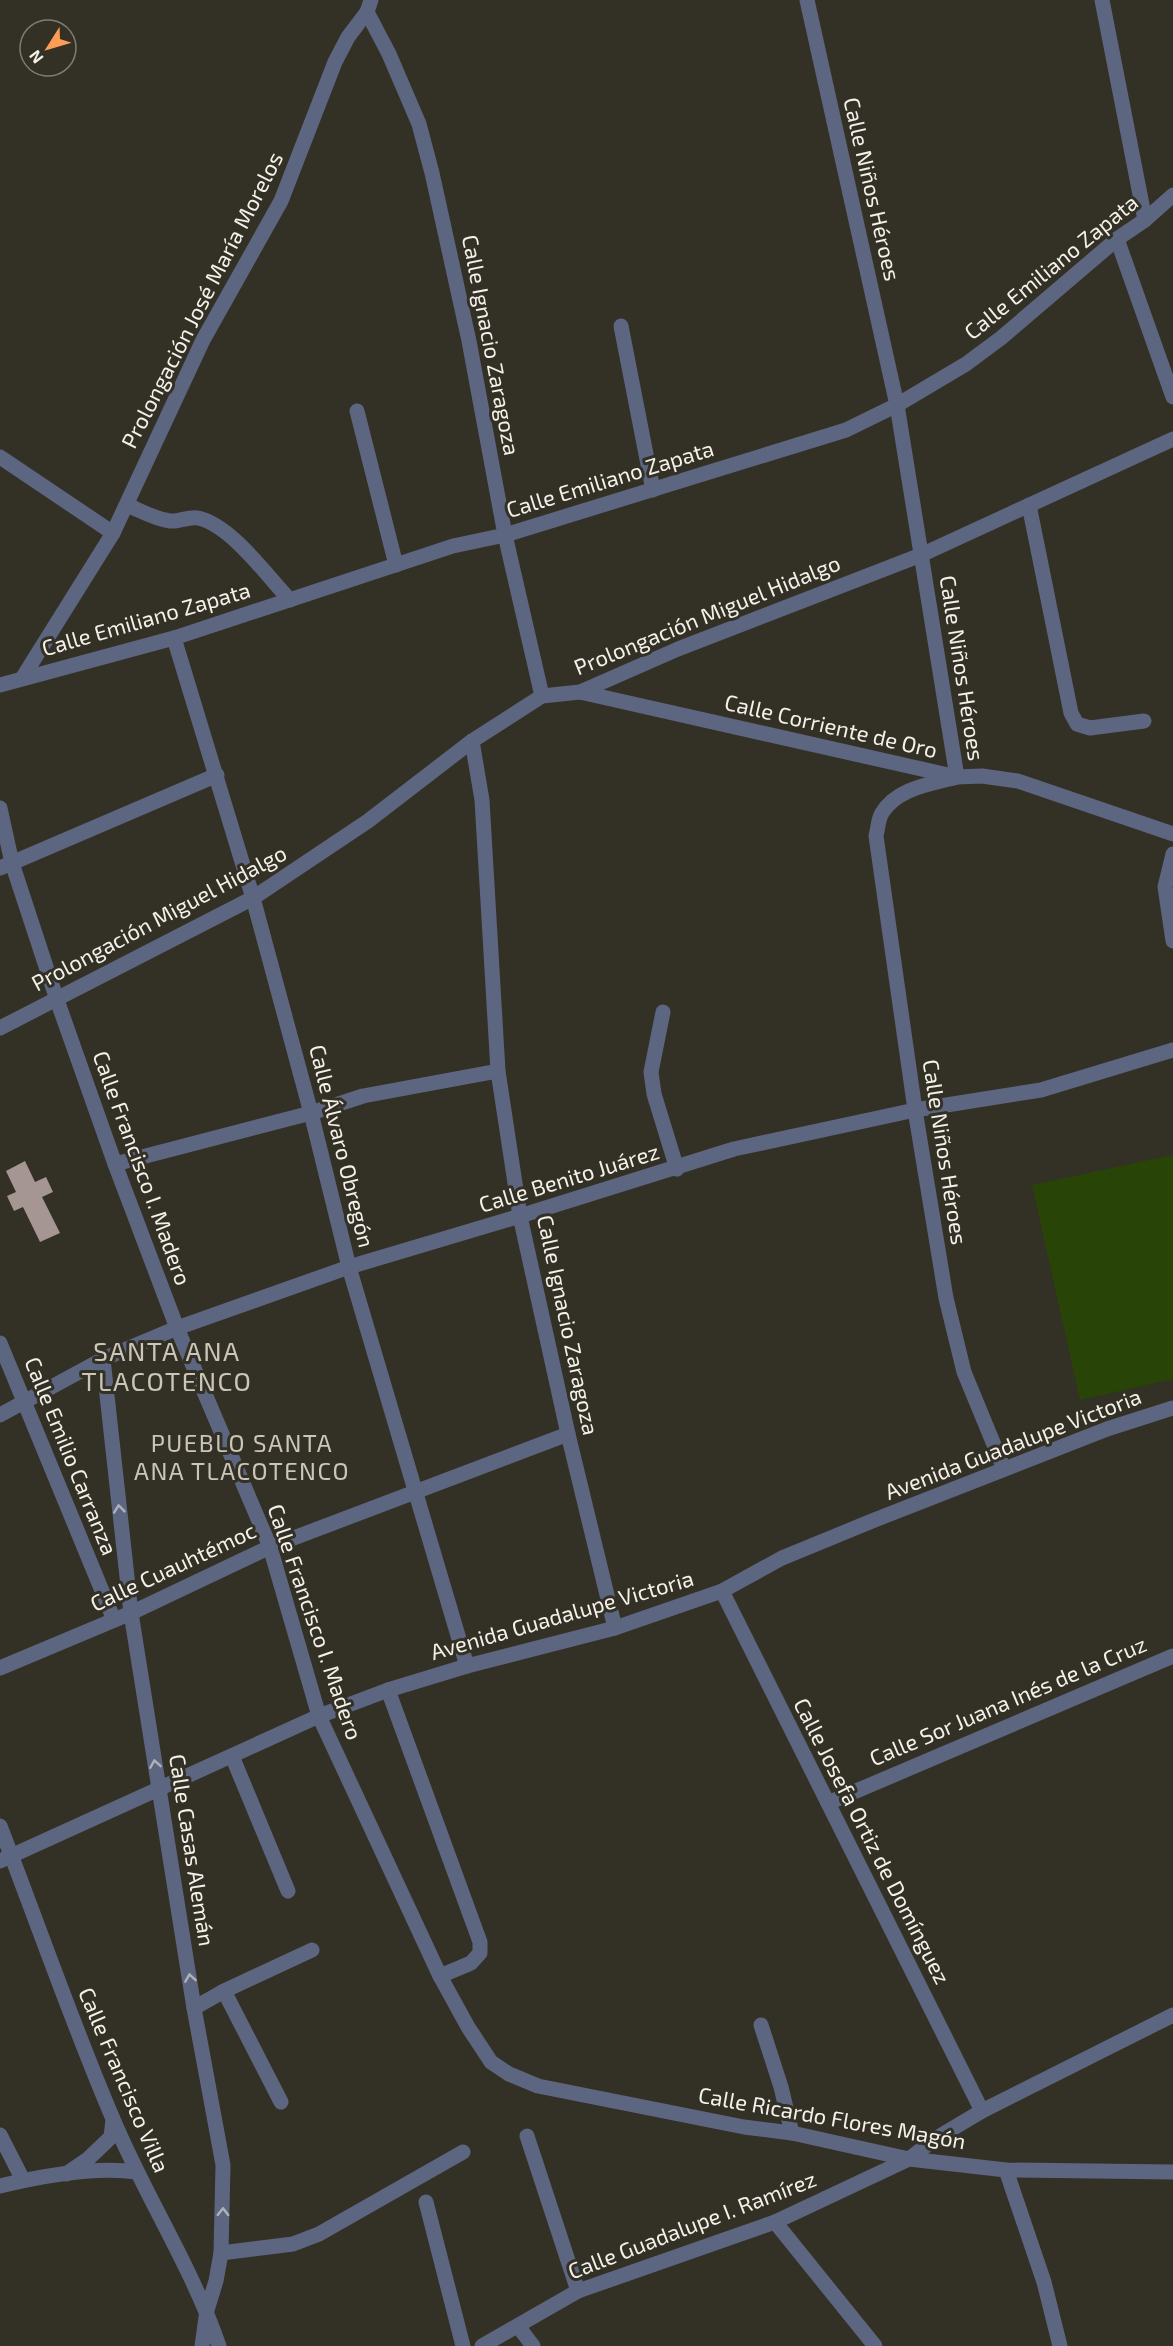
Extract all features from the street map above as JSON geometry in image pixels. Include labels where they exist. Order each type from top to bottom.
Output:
[{"type":"street","name":"Calle Niños Héroes","points":[[807,0],[897,405],[957,777],[896,797],[881,814],[876,836],[915,1110],[946,1298],[964,1372],[1004,1469]]},
{"type":"street","points":[[1102,0],[1145,220]]},
{"type":"street","name":"Prolongación José María Morelos","points":[[23,677],[113,533],[203,340],[281,201],[340,53],[369,6]]},
{"type":"street","name":"Calle Ignacio Zaragoza","points":[[369,6],[419,124],[432,172],[469,342],[505,535],[542,696]]},
{"type":"street","name":"Calle Emiliano Zapata","points":[[0,685],[174,638],[453,546],[505,535],[846,430],[897,405],[966,364],[1001,338],[1117,238],[1145,220],[1173,195]]},
{"type":"street","points":[[1117,238],[1173,397]]},
{"type":"street","points":[[621,326],[653,490]]},
{"type":"street","points":[[357,411],[396,565]]},
{"type":"street","name":"Prolongación Miguel Hidalgo","points":[[0,1028],[253,898],[368,821],[472,741],[542,696],[580,692],[678,649],[921,555],[1173,439]]},
{"type":"street","points":[[0,457],[113,533]]},
{"type":"street","points":[[127,505],[154,517],[172,521],[196,518],[214,525],[232,539],[290,600]]},
{"type":"street","points":[[1029,505],[1071,713],[1077,724],[1090,728],[1144,722]]},
{"type":"street","name":"Calle Álvaro Obregón","points":[[174,638],[253,898],[311,1113],[349,1267],[467,1666]]},
{"type":"street","name":"Calle Corriente de Oro","points":[[580,692],[957,777],[982,776],[1018,781],[1173,834]]},
{"type":"street","name":"Calle Ignacio Zaragoza","points":[[472,741],[482,800],[498,1071],[520,1216],[568,1434],[615,1628]]},
{"type":"street","points":[[6,865],[217,775]]},
{"type":"street","name":"Calle Francisco I. Madero","points":[[0,808],[6,865],[177,1328],[270,1547],[319,1716],[440,1976],[490,2062]]},
{"type":"street","points":[[1173,854],[1166,887],[1173,941]]},
{"type":"street","points":[[663,1012],[651,1072],[654,1094],[676,1168]]},
{"type":"street","name":"Calle Benito Juárez","points":[[0,1415],[103,1359],[177,1328],[349,1267],[734,1149],[915,1110],[1041,1090],[1173,1050]]},
{"type":"street","points":[[115,1164],[311,1113],[363,1096],[498,1071]]},
{"type":"street","name":"Calle Emilio Carranza","points":[[0,1343],[114,1620]]},
{"type":"street","name":"Calle Casas Alemán","points":[[103,1359],[131,1613],[195,2008],[223,2165],[222,2253],[207,2310],[202,2346]]},
{"type":"street","name":"Avenida Guadalupe Victoria","points":[[6,1858],[319,1716],[388,1690],[467,1666],[615,1628],[722,1591],[782,1558],[1107,1429],[1173,1408]]},
{"type":"street","name":"Calle Cuauhtémoc","points":[[0,1668],[131,1613],[270,1547],[568,1434]]},
{"type":"street","name":"Calle Josefa Ortiz de Domínguez","points":[[722,1591],[981,2111]]},
{"type":"street","name":"Calle Sor Juana Inés de la Cruz","points":[[828,1803],[1173,1656]]},
{"type":"street","points":[[388,1690],[480,1942],[480,1953],[471,1963],[440,1976]]},
{"type":"street","points":[[232,1756],[288,1891]]},
{"type":"street","name":"Calle Francisco Villa","points":[[0,1826],[6,1858],[113,2120],[207,2310],[219,2346]]},
{"type":"street","points":[[195,2008],[224,1991],[312,1950]]},
{"type":"street","points":[[224,1991],[281,2102]]},
{"type":"street","name":"Calle Guadalupe I. Ramírez","points":[[482,2346],[578,2291],[775,2222],[909,2159],[935,2139],[981,2111],[1173,2015]]},
{"type":"street","points":[[761,2025],[782,2087],[792,2133]]},
{"type":"street","name":"Calle Ricardo Flores Magón","points":[[490,2062],[509,2074],[538,2086],[744,2127],[792,2133],[909,2159],[1006,2170],[1173,2172]]},
{"type":"street","points":[[64,2175],[88,2159],[111,2137],[113,2120]]},
{"type":"street","points":[[0,2135],[22,2180]]},
{"type":"street","points":[[527,2136],[578,2291]]},
{"type":"street","points":[[222,2253],[293,2244],[319,2234],[463,2152]]},
{"type":"street","points":[[0,2186],[22,2180],[118,2169],[137,2172]]},
{"type":"street","points":[[1006,2170],[1044,2282],[1060,2346]]},
{"type":"street","points":[[426,2202],[463,2346]]},
{"type":"street","points":[[775,2222],[876,2346]]},
{"type":"street","points":[[518,2326],[533,2346]]},
{"type":"green space","points":[[1173,1155],[1173,1379],[1080,1400],[1032,1185]]},
{"type":"building","points":[[25,1161],[35,1182],[46,1177],[53,1192],[42,1197],[60,1233],[40,1242],[23,1207],[14,1211],[7,1196],[16,1192],[6,1171]]},
{"type":"district","name":"SANTA ANA TLACOTENCO","points":[[167,1367]]},
{"type":"district","name":"PUEBLO SANTA ANA TLACOTENCO","points":[[242,1458]]}]
